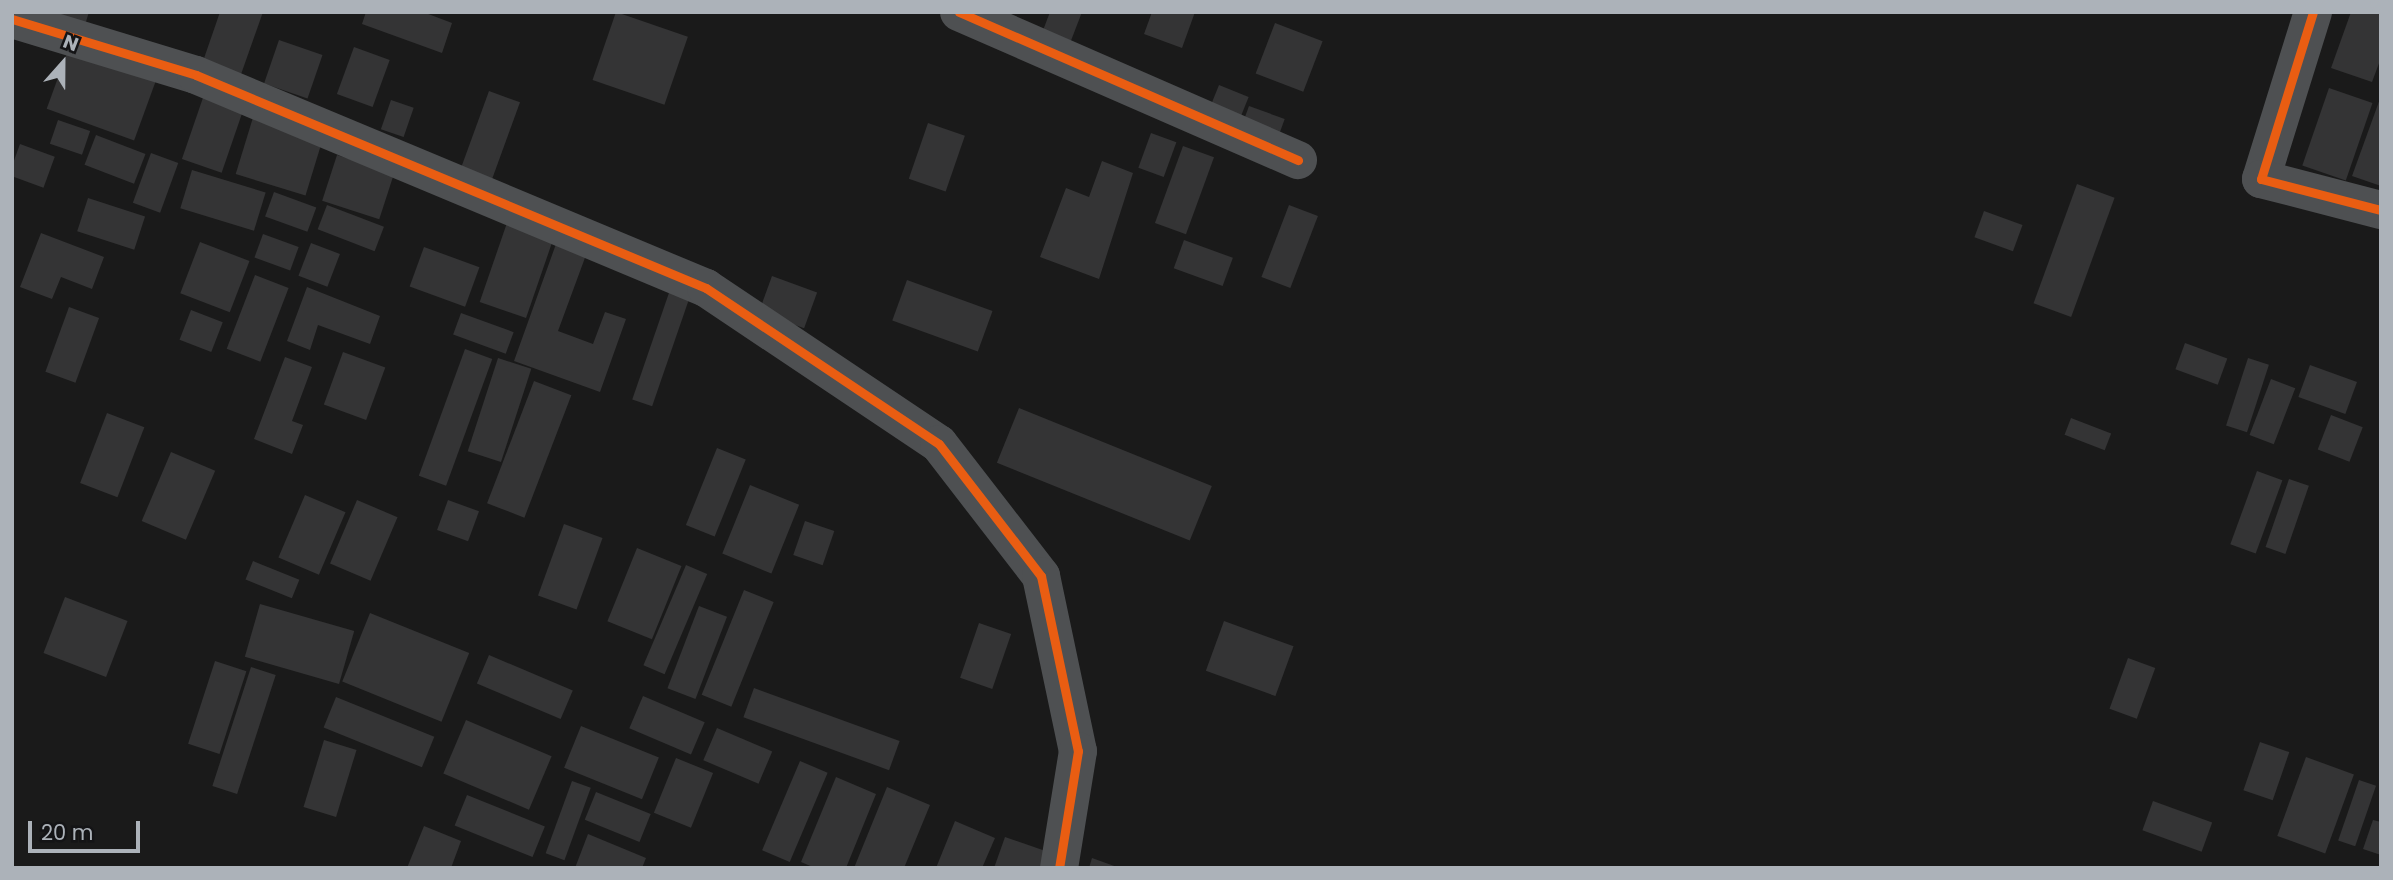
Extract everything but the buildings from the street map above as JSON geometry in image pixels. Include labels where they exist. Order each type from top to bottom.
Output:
[{"type":"street","points":[[959,12],[1298,160]]},
{"type":"street","points":[[2313,12],[2261,179],[2381,210]]},
{"type":"street","points":[[12,19],[196,75],[706,288],[939,444],[1041,576],[1078,751],[1059,868]]},
{"type":"cycle path","points":[[959,12],[1298,160]]},
{"type":"cycle path","points":[[2313,12],[2261,179],[2381,210]]},
{"type":"cycle path","points":[[12,19],[196,75],[706,288],[939,444],[1041,576],[1078,751],[1059,868]]}]
